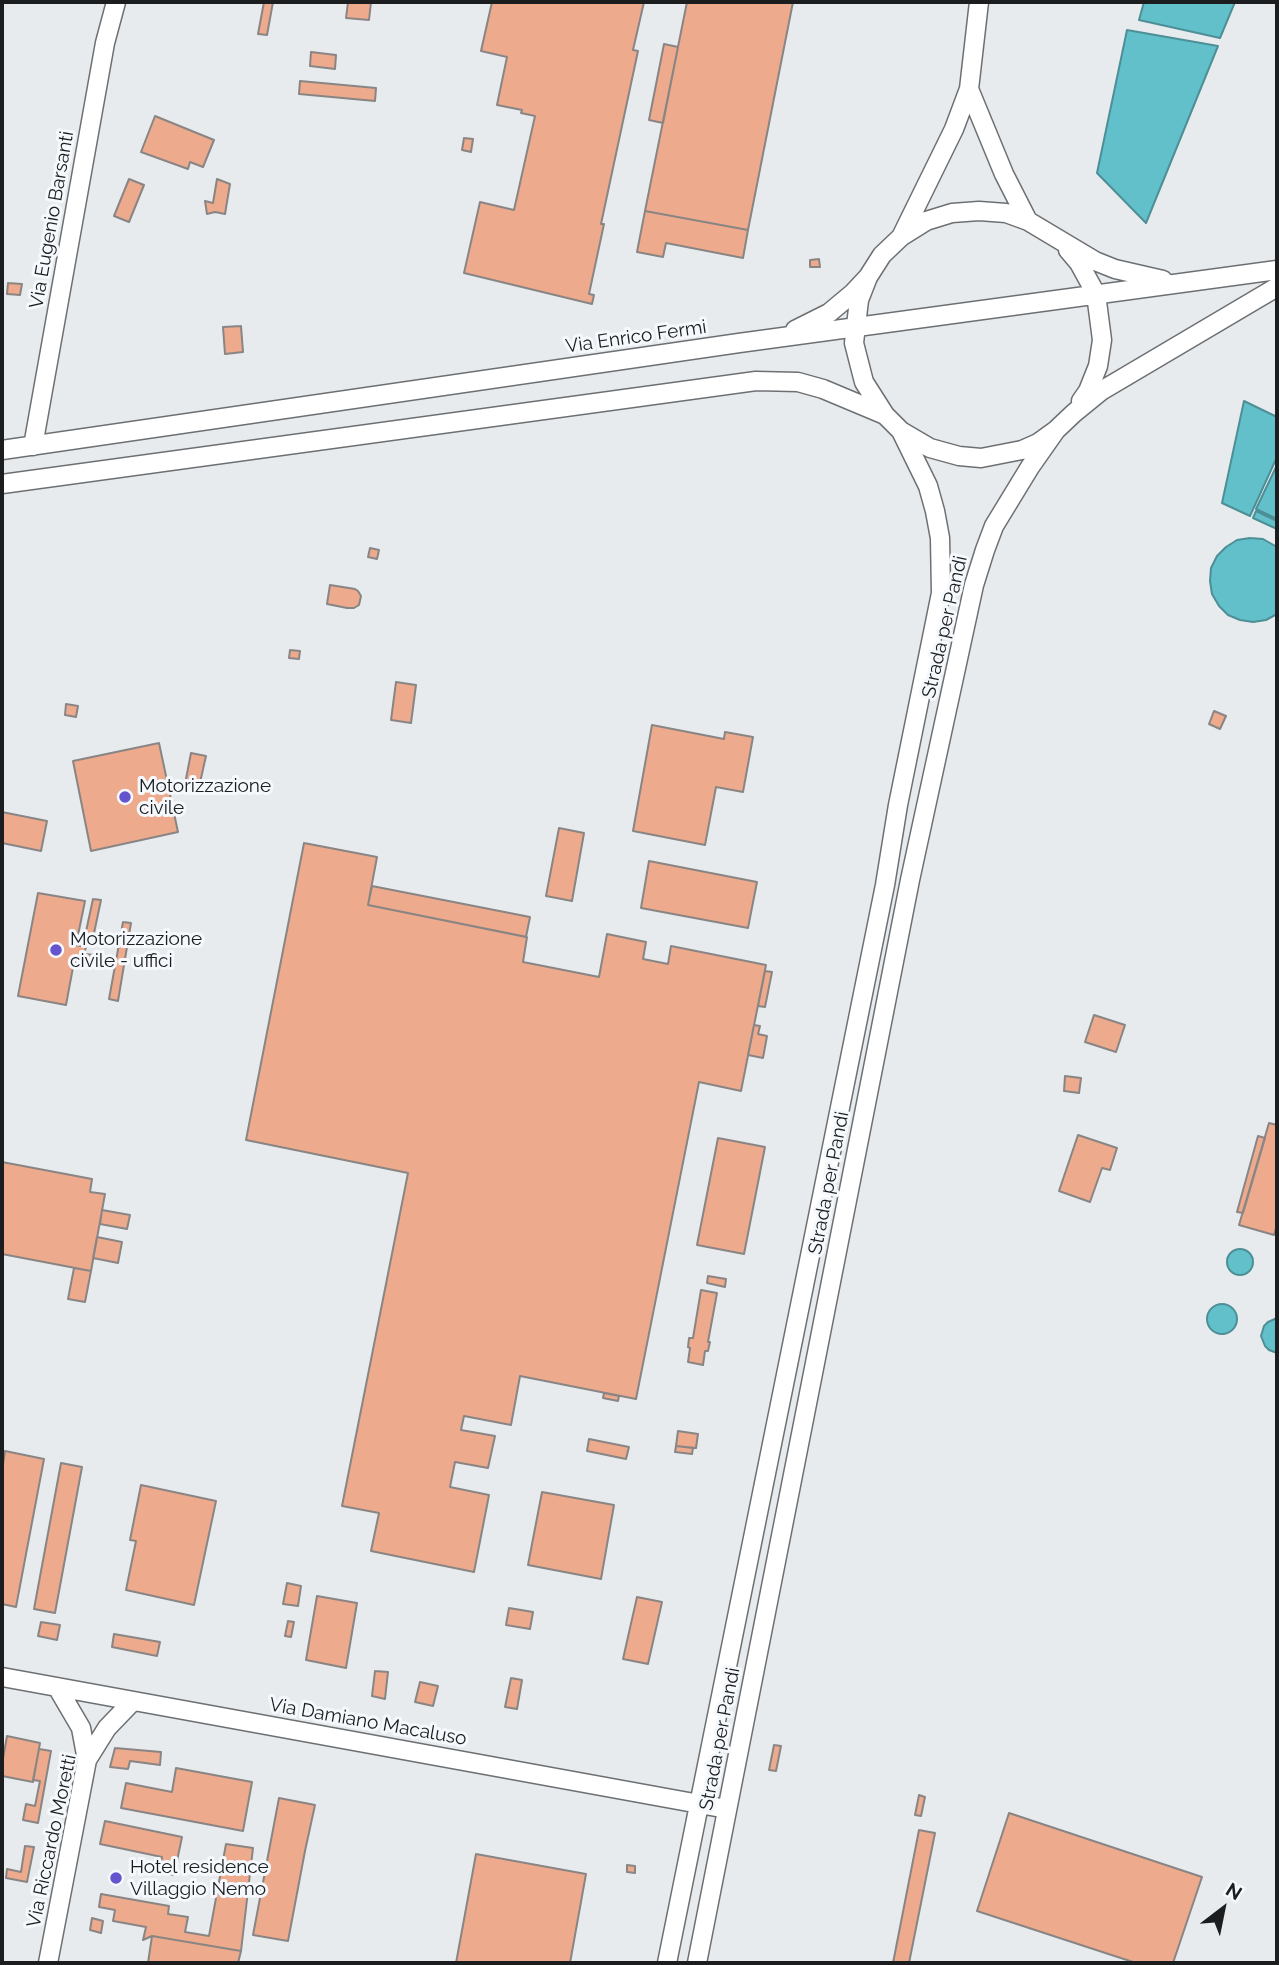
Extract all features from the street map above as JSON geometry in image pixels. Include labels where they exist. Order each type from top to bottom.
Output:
[{"type":"street","name":"Via Eugenio Barsanti","points":[[33,446],[105,43],[116,2]]},
{"type":"street","points":[[902,236],[954,129],[969,89],[979,2]]},
{"type":"street","points":[[969,89],[1004,174],[1028,221]]},
{"type":"street","points":[[769,339],[807,325],[829,313],[853,293],[868,277],[882,255],[902,236],[926,221],[952,213],[1006,213],[1028,221],[1095,261],[1115,269],[1181,284]]},
{"type":"street","points":[[1057,239],[1079,263],[1096,294],[1102,340],[1098,366],[1088,391],[1074,413]]},
{"type":"street","name":"Via Enrico Fermi","points":[[2,450],[769,339],[1277,270]]},
{"type":"street","points":[[868,277],[859,300],[854,327],[854,343],[864,382],[885,415],[901,431],[930,448],[959,456],[981,458],[1022,450],[1038,443],[1101,391],[1277,287]]},
{"type":"street","points":[[2,484],[756,381],[798,382],[824,389],[885,415]]},
{"type":"street","name":"Strada per Pandi","points":[[696,1963],[910,880],[974,585],[994,526],[1056,430]]},
{"type":"street","name":"Strada per Pandi","points":[[667,1963],[885,886],[898,806],[941,593],[942,565],[935,511],[928,486],[901,431]]},
{"type":"street","name":"Via Damiano Macaluso","points":[[2,1677],[727,1809]]},
{"type":"street","points":[[57,1687],[81,1728],[87,1760]]},
{"type":"street","name":"Via Riccardo Moretti","points":[[48,1963],[87,1760],[107,1728],[133,1701]]},
{"type":"water","points":[[1144,2],[1235,2],[1220,38],[1139,20]]},
{"type":"water","points":[[1127,30],[1218,46],[1146,223],[1097,173]]},
{"type":"water","points":[[1244,401],[1277,417],[1277,457],[1250,516],[1222,503]]},
{"type":"water","points":[[1277,465],[1277,519],[1256,509]]},
{"type":"water","points":[[1256,511],[1277,521],[1277,529],[1253,518]]},
{"type":"water","points":[[1263,539],[1277,547],[1277,614],[1266,620],[1253,622],[1228,615],[1212,594],[1210,581],[1211,568],[1217,556],[1237,540]]},
{"type":"water","points":[[1240,1249],[1249,1253],[1253,1262],[1249,1271],[1240,1275],[1231,1271],[1227,1262],[1231,1253]]},
{"type":"water","points":[[1222,1304],[1233,1308],[1237,1319],[1233,1330],[1222,1334],[1211,1330],[1207,1319],[1211,1308]]},
{"type":"water","points":[[1277,1318],[1277,1353],[1265,1346],[1261,1336],[1264,1326]]},
{"type":"building","points":[[264,2],[273,2],[267,35],[258,34]]},
{"type":"building","points":[[348,2],[371,2],[369,20],[346,18]]},
{"type":"building","points":[[492,2],[644,2],[633,50],[638,51],[601,224],[604,224],[589,294],[594,295],[592,304],[464,273],[480,202],[514,210],[535,116],[521,113],[522,110],[497,105],[507,57],[481,51]]},
{"type":"building","points":[[687,2],[793,2],[748,230],[645,211]]},
{"type":"building","points":[[664,44],[678,47],[663,123],[649,120]]},
{"type":"building","points":[[311,52],[336,55],[335,69],[310,66]]},
{"type":"building","points":[[300,81],[376,88],[375,101],[299,94]]},
{"type":"building","points":[[155,116],[214,140],[203,167],[190,162],[188,169],[141,152]]},
{"type":"building","points":[[464,138],[473,139],[471,152],[462,150]]},
{"type":"building","points":[[129,179],[144,185],[129,222],[114,216]]},
{"type":"building","points":[[217,179],[230,184],[225,214],[207,214],[205,201],[213,203]]},
{"type":"building","points":[[645,211],[748,230],[743,258],[666,243],[663,257],[637,252]]},
{"type":"building","points":[[819,259],[820,267],[810,267],[810,260]]},
{"type":"building","points":[[8,283],[22,284],[20,295],[7,294]]},
{"type":"building","points":[[241,326],[243,352],[225,354],[223,327]]},
{"type":"building","points":[[370,548],[379,550],[377,559],[368,557]]},
{"type":"building","points":[[330,585],[358,591],[361,596],[359,605],[347,608],[327,604]]},
{"type":"building","points":[[290,650],[300,651],[299,659],[289,658]]},
{"type":"building","points":[[396,682],[416,685],[411,723],[391,720]]},
{"type":"building","points":[[66,704],[78,706],[76,717],[65,715]]},
{"type":"building","points":[[1214,711],[1226,716],[1220,729],[1209,724]]},
{"type":"building","points":[[652,725],[724,739],[725,732],[753,737],[743,792],[716,787],[705,845],[633,831]]},
{"type":"building","name":"Motorizzazione civile","points":[[159,743],[178,832],[91,851],[73,761]]},
{"type":"building","points":[[191,753],[206,756],[199,787],[185,784]]},
{"type":"building","points":[[2,812],[47,821],[41,851],[2,843]]},
{"type":"building","points":[[559,828],[584,833],[572,901],[546,896]]},
{"type":"building","points":[[304,843],[377,857],[368,905],[527,937],[523,962],[599,977],[607,934],[646,942],[643,959],[668,964],[671,946],[766,965],[741,1091],[699,1082],[636,1399],[520,1376],[511,1425],[464,1416],[461,1430],[495,1436],[488,1468],[455,1462],[450,1487],[489,1495],[474,1572],[371,1551],[379,1513],[342,1506],[408,1173],[246,1140]]},
{"type":"building","points":[[649,861],[757,882],[748,928],[641,908]]},
{"type":"building","points":[[372,886],[530,917],[526,937],[368,905]]},
{"type":"building","name":"Motorizzazione civile - uffici","points":[[38,893],[85,901],[76,945],[86,947],[84,954],[94,955],[92,965],[74,962],[66,1005],[18,996]]},
{"type":"building","points":[[93,899],[101,900],[93,938],[85,936]]},
{"type":"building","points":[[123,922],[131,923],[118,1001],[109,999]]},
{"type":"building","points":[[765,971],[772,972],[765,1007],[758,1006]]},
{"type":"building","points":[[1094,1015],[1125,1025],[1116,1052],[1085,1042]]},
{"type":"building","points":[[754,1025],[760,1026],[758,1034],[767,1036],[763,1058],[748,1055]]},
{"type":"building","points":[[1065,1076],[1081,1078],[1079,1093],[1064,1091]]},
{"type":"building","points":[[1269,1123],[1277,1125],[1277,1225],[1274,1235],[1239,1225]]},
{"type":"building","points":[[1078,1135],[1117,1148],[1110,1170],[1102,1168],[1090,1202],[1059,1191]]},
{"type":"building","points":[[1258,1136],[1265,1138],[1243,1213],[1237,1212]]},
{"type":"building","points":[[718,1138],[765,1147],[744,1254],[697,1245]]},
{"type":"building","points":[[2,1162],[92,1179],[90,1192],[105,1194],[91,1271],[2,1254]]},
{"type":"building","points":[[102,1210],[130,1215],[127,1229],[100,1224]]},
{"type":"building","points":[[97,1237],[122,1242],[118,1263],[93,1258]]},
{"type":"building","points":[[74,1268],[91,1271],[85,1302],[68,1299]]},
{"type":"building","points":[[708,1276],[726,1279],[725,1287],[707,1283]]},
{"type":"building","points":[[701,1290],[717,1293],[710,1342],[708,1351],[705,1351],[703,1365],[688,1362],[689,1338],[693,1338]]},
{"type":"building","points":[[604,1393],[619,1396],[618,1401],[603,1398]]},
{"type":"building","points":[[678,1431],[698,1434],[696,1448],[676,1446]]},
{"type":"building","points":[[589,1439],[629,1447],[626,1459],[587,1451]]},
{"type":"building","points":[[676,1446],[693,1448],[692,1454],[675,1452]]},
{"type":"building","points":[[5,1451],[44,1459],[16,1607],[2,1604],[2,1471]]},
{"type":"building","points":[[61,1463],[82,1467],[55,1613],[34,1609]]},
{"type":"building","points":[[141,1485],[216,1501],[194,1605],[126,1590],[136,1541],[130,1540]]},
{"type":"building","points":[[542,1492],[614,1505],[601,1579],[528,1565]]},
{"type":"building","points":[[287,1583],[301,1586],[298,1606],[283,1604]]},
{"type":"building","points":[[317,1596],[357,1603],[346,1668],[306,1660]]},
{"type":"building","points":[[637,1597],[662,1602],[648,1664],[623,1659]]},
{"type":"building","points":[[509,1608],[533,1612],[530,1629],[506,1625]]},
{"type":"building","points":[[288,1621],[294,1622],[291,1637],[285,1636]]},
{"type":"building","points":[[41,1622],[60,1625],[57,1640],[38,1636]]},
{"type":"building","points":[[114,1634],[160,1642],[157,1656],[112,1647]]},
{"type":"building","points":[[375,1671],[388,1672],[385,1699],[372,1696]]},
{"type":"building","points":[[511,1678],[522,1680],[517,1709],[505,1707]]},
{"type":"building","points":[[420,1682],[438,1686],[433,1706],[415,1702]]},
{"type":"building","points":[[7,1736],[40,1743],[33,1782],[2,1776]]},
{"type":"building","points":[[774,1745],[781,1746],[776,1771],[769,1770]]},
{"type":"building","points":[[115,1748],[161,1752],[160,1765],[130,1761],[128,1769],[110,1767]]},
{"type":"building","points":[[39,1749],[51,1751],[38,1823],[23,1820],[26,1804],[35,1806],[40,1781],[33,1780]]},
{"type":"building","points":[[176,1768],[252,1782],[243,1831],[121,1808],[126,1783],[172,1792]]},
{"type":"building","points":[[919,1795],[925,1797],[921,1816],[915,1815]]},
{"type":"building","points":[[279,1798],[315,1805],[288,1941],[253,1935]]},
{"type":"building","points":[[1009,1813],[1202,1877],[1173,1963],[1136,1963],[977,1911]]},
{"type":"building","points":[[105,1821],[182,1837],[174,1875],[159,1872],[162,1857],[100,1844]]},
{"type":"building","points":[[919,1830],[935,1833],[909,1963],[893,1963]]},
{"type":"building","points":[[226,1844],[253,1848],[241,1951],[152,1936],[143,1940],[146,1927],[113,1921],[115,1910],[99,1907],[101,1894],[169,1906],[168,1914],[188,1917],[185,1932],[209,1936]]},
{"type":"building","points":[[25,1846],[34,1847],[27,1882],[6,1878],[7,1869],[21,1872]]},
{"type":"building","points":[[476,1854],[586,1874],[570,1963],[456,1963]]},
{"type":"building","points":[[627,1865],[635,1866],[635,1873],[627,1872]]},
{"type":"building","points":[[92,1918],[103,1921],[101,1933],[90,1930]]},
{"type":"building","points":[[152,1936],[241,1951],[238,1963],[148,1963]]},
{"type":"place","name":"Motorizzazione civile","points":[[125,797]]},
{"type":"place","name":"Motorizzazione civile - uffici","points":[[56,950]]},
{"type":"place","name":"Hotel residence Villaggio Nemo","points":[[116,1878]]}]
